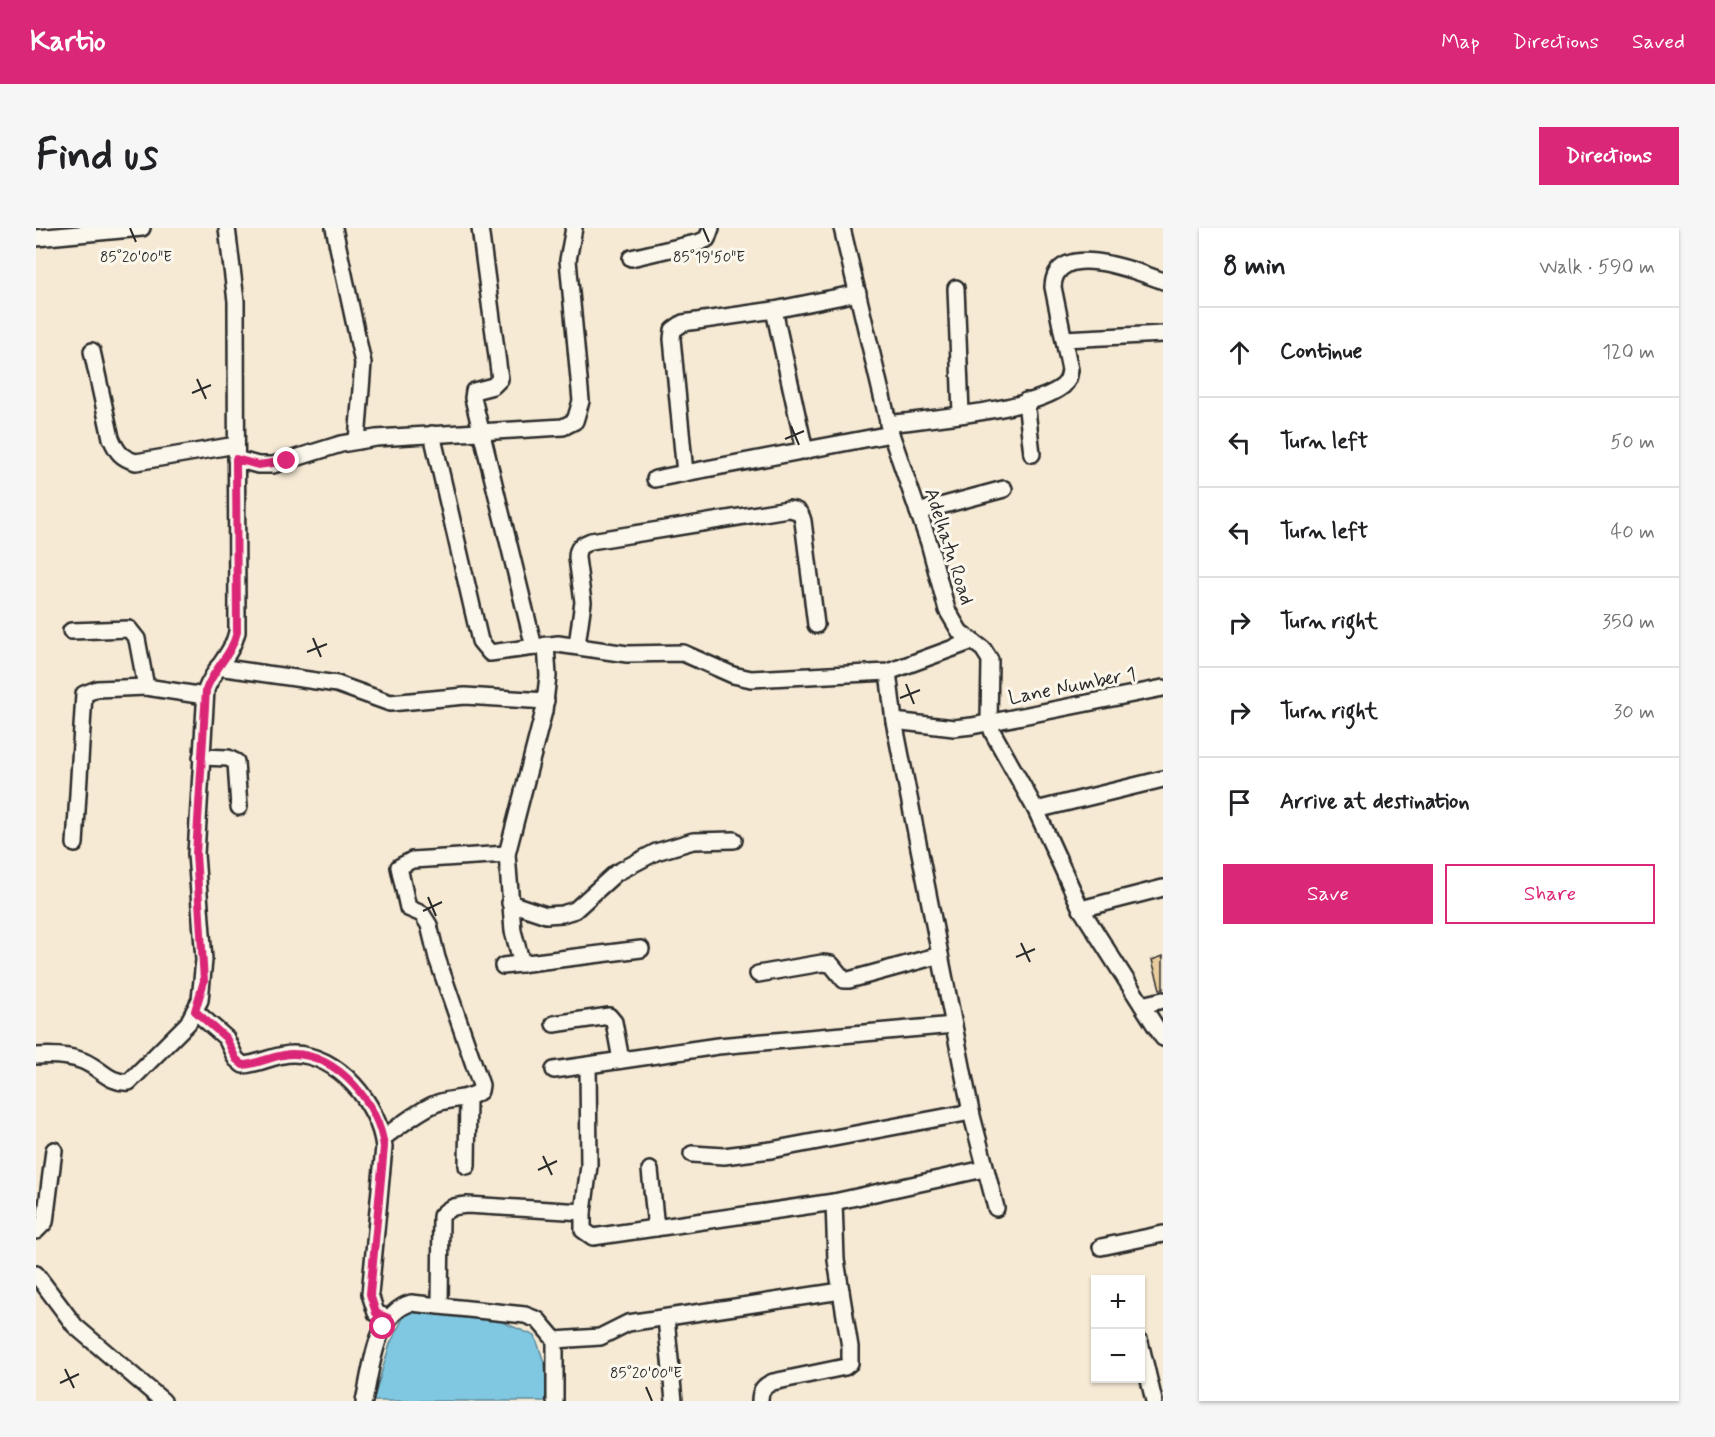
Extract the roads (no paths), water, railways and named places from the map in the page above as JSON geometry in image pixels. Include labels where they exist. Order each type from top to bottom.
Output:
[{"type":"street","points":[[36,238],[142,228]]},
{"type":"street","points":[[36,1056],[54,1055],[83,1061],[111,1080],[120,1083],[129,1082],[138,1076],[153,1056],[188,1023],[195,1011],[204,981],[196,854],[205,696],[211,677],[234,646],[237,632],[236,301],[227,228]]},
{"type":"street","points":[[334,228],[363,363],[357,441]]},
{"type":"street","points":[[480,228],[500,379],[493,386],[474,391],[481,433],[548,676],[546,702],[507,854],[514,941],[522,964]]},
{"type":"street","points":[[92,351],[111,438],[117,452],[124,459],[136,462],[236,452],[258,465],[273,465],[357,441],[432,434],[563,427],[575,421],[580,412],[568,260],[574,228]]},
{"type":"street","points":[[631,258],[700,242],[707,239],[711,228]]},
{"type":"street","name":"Adelhatu Road","points":[[842,228],[889,429],[918,512],[947,610],[952,622],[970,642],[983,649],[990,660],[989,722],[1036,810],[1081,909],[1163,1038]]},
{"type":"street","points":[[655,479],[805,451],[889,429],[1026,401],[1056,390],[1069,379],[1064,339],[1053,287],[1054,277],[1059,270],[1069,265],[1104,261],[1163,281]]},
{"type":"street","points":[[956,288],[961,413]]},
{"type":"street","points":[[685,473],[673,330],[683,323],[774,310],[858,293]]},
{"type":"street","points":[[774,310],[805,451]]},
{"type":"street","points":[[1064,339],[1163,334]]},
{"type":"street","points":[[1026,401],[1032,454]]},
{"type":"street","points":[[432,434],[480,641],[490,653],[540,646],[577,645],[627,654],[683,653],[726,673],[751,679],[888,672],[970,642]]},
{"type":"street","points":[[918,512],[1004,489]]},
{"type":"street","points":[[577,645],[583,612],[577,558],[577,550],[581,544],[788,509],[796,510],[801,514],[803,521],[816,625]]},
{"type":"street","points":[[71,631],[129,629],[135,633],[146,687]]},
{"type":"street","points":[[218,667],[337,684],[390,703],[465,696],[546,702]]},
{"type":"street","points":[[888,672],[894,721],[971,1112],[996,1208]]},
{"type":"street","points":[[75,844],[84,694],[98,689],[146,687],[205,696]]},
{"type":"street","name":"Lane Number 1","points":[[894,721],[954,728],[1163,688]]},
{"type":"street","points":[[201,757],[228,758],[236,762],[238,807]]},
{"type":"street","points":[[1036,810],[1163,779]]},
{"type":"street","points":[[510,903],[546,915],[562,914],[575,910],[616,873],[656,852],[693,840],[734,840]]},
{"type":"street","points":[[383,1138],[436,1104],[448,1099],[468,1097],[480,1091],[481,1085],[437,958],[429,925],[422,914],[408,908],[398,872],[404,862],[412,860],[507,854]]},
{"type":"street","points":[[1081,909],[1163,888]]},
{"type":"street","points":[[503,966],[641,949]]},
{"type":"street","points":[[758,974],[831,964],[844,980],[849,980],[940,956]]},
{"type":"street","points":[[1142,1005],[1163,1000]]},
{"type":"street","points":[[195,1011],[226,1038],[236,1059],[243,1065],[290,1054],[311,1055],[330,1064],[347,1079],[376,1116],[383,1138],[370,1294],[376,1313],[388,1318]]},
{"type":"street","points":[[554,1024],[609,1016],[615,1022],[621,1060]]},
{"type":"street","points":[[554,1070],[759,1041],[954,1025]]},
{"type":"street","points":[[588,1065],[588,1166],[583,1230],[593,1237],[834,1202],[984,1169]]},
{"type":"street","points":[[467,1166],[468,1097]]},
{"type":"street","points":[[692,1154],[724,1156],[771,1150],[971,1112]]},
{"type":"street","points":[[36,1231],[45,1222],[54,1150]]},
{"type":"street","points":[[650,1170],[656,1228]]},
{"type":"street","points":[[760,1401],[760,1393],[765,1386],[773,1382],[845,1367],[850,1363],[850,1347],[836,1260],[834,1202]]},
{"type":"street","points":[[440,1304],[441,1216],[453,1206],[584,1212]]},
{"type":"street","points":[[1101,1247],[1163,1234]]},
{"type":"street","points":[[36,1274],[75,1326],[163,1401]]},
{"type":"street","points":[[555,1340],[600,1337],[628,1323],[841,1291]]},
{"type":"street","points":[[364,1401],[383,1327],[397,1309],[411,1303],[440,1304],[525,1315],[538,1320],[555,1340],[555,1401]]},
{"type":"street","points":[[666,1318],[674,1401]]},
{"type":"street","points":[[1145,1363],[1154,1401]]},
{"type":"water","points":[[408,1308],[500,1321],[535,1336],[545,1365],[547,1401],[373,1401],[390,1344]]}]
